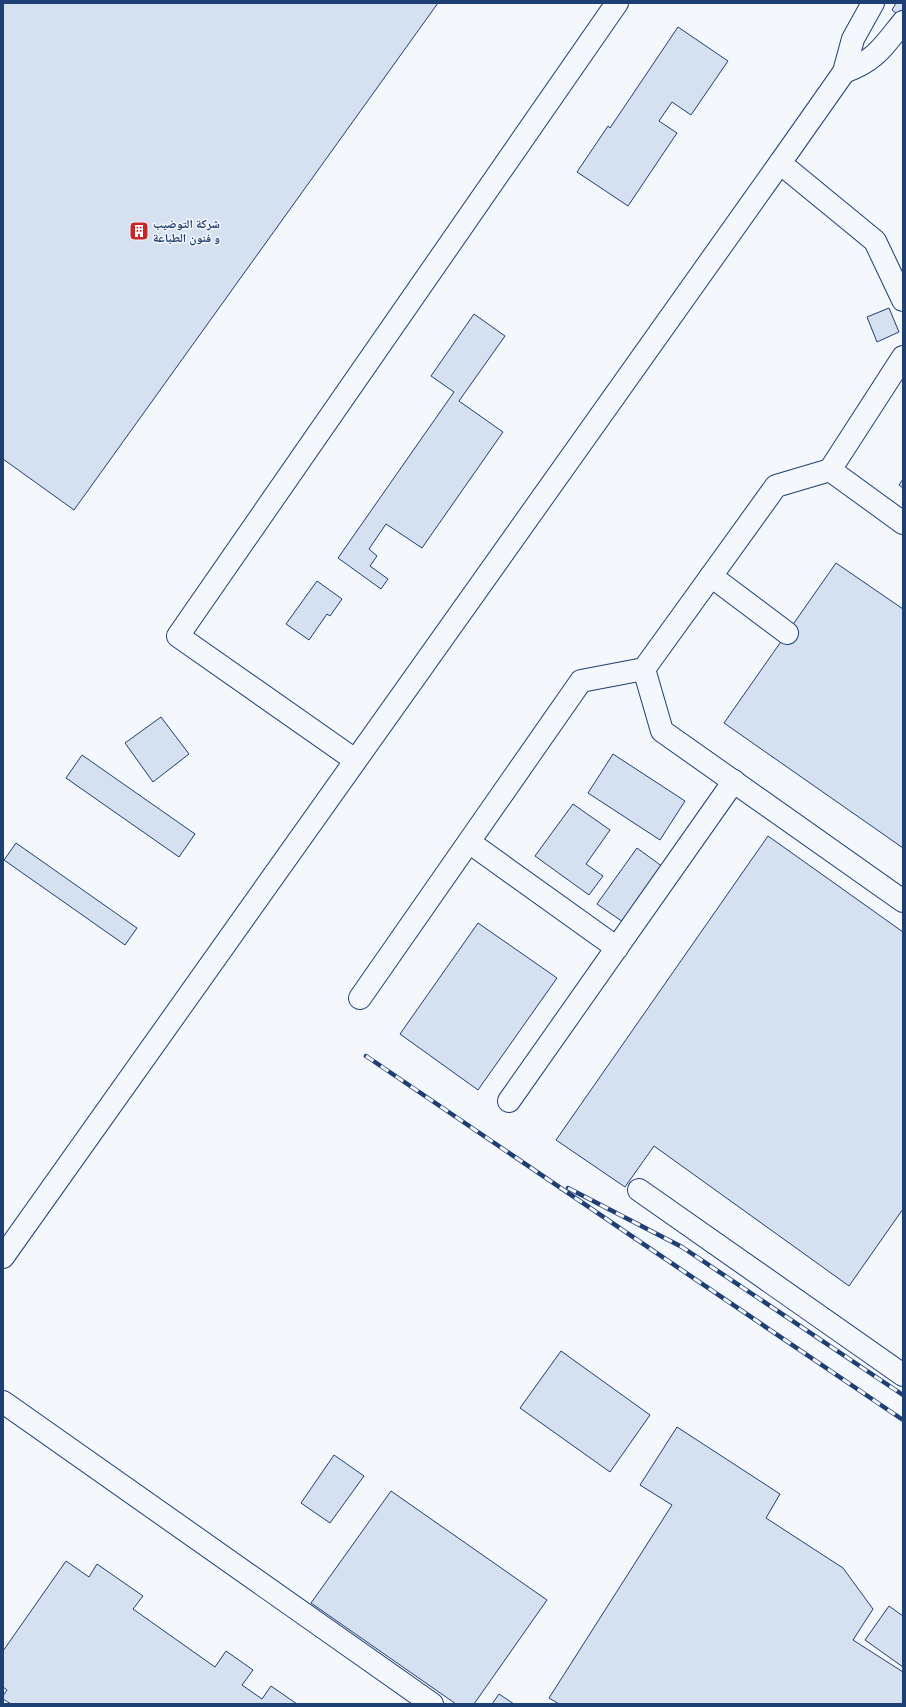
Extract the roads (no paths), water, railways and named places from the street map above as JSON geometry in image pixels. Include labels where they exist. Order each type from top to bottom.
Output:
[{"type":"main road","points":[[356,760],[178,636],[617,3]]},
{"type":"main road","points":[[3,1256],[844,72],[853,39],[873,3]]},
{"type":"main road","points":[[844,72],[863,64],[875,55],[903,22]]},
{"type":"main road","points":[[780,163],[876,241],[903,300]]},
{"type":"main road","points":[[360,998],[581,682],[644,669],[776,486],[830,470],[903,357]]},
{"type":"main road","points":[[830,470],[903,523]]},
{"type":"main road","points":[[711,576],[787,633]]},
{"type":"main road","points":[[644,669],[662,731],[903,900]]},
{"type":"main road","points":[[509,1101],[734,781]]},
{"type":"main road","points":[[468,842],[616,948]]},
{"type":"main road","points":[[639,1190],[903,1375]]},
{"type":"main road","points":[[3,1402],[432,1704]]},
{"type":"railway","points":[[366,1056],[903,1420]]},
{"type":"railway","points":[[568,1188],[682,1247],[903,1395]]},
{"type":"place","name":"شركة التوضيب و فنون الطباعة","points":[[139,231]]}]
